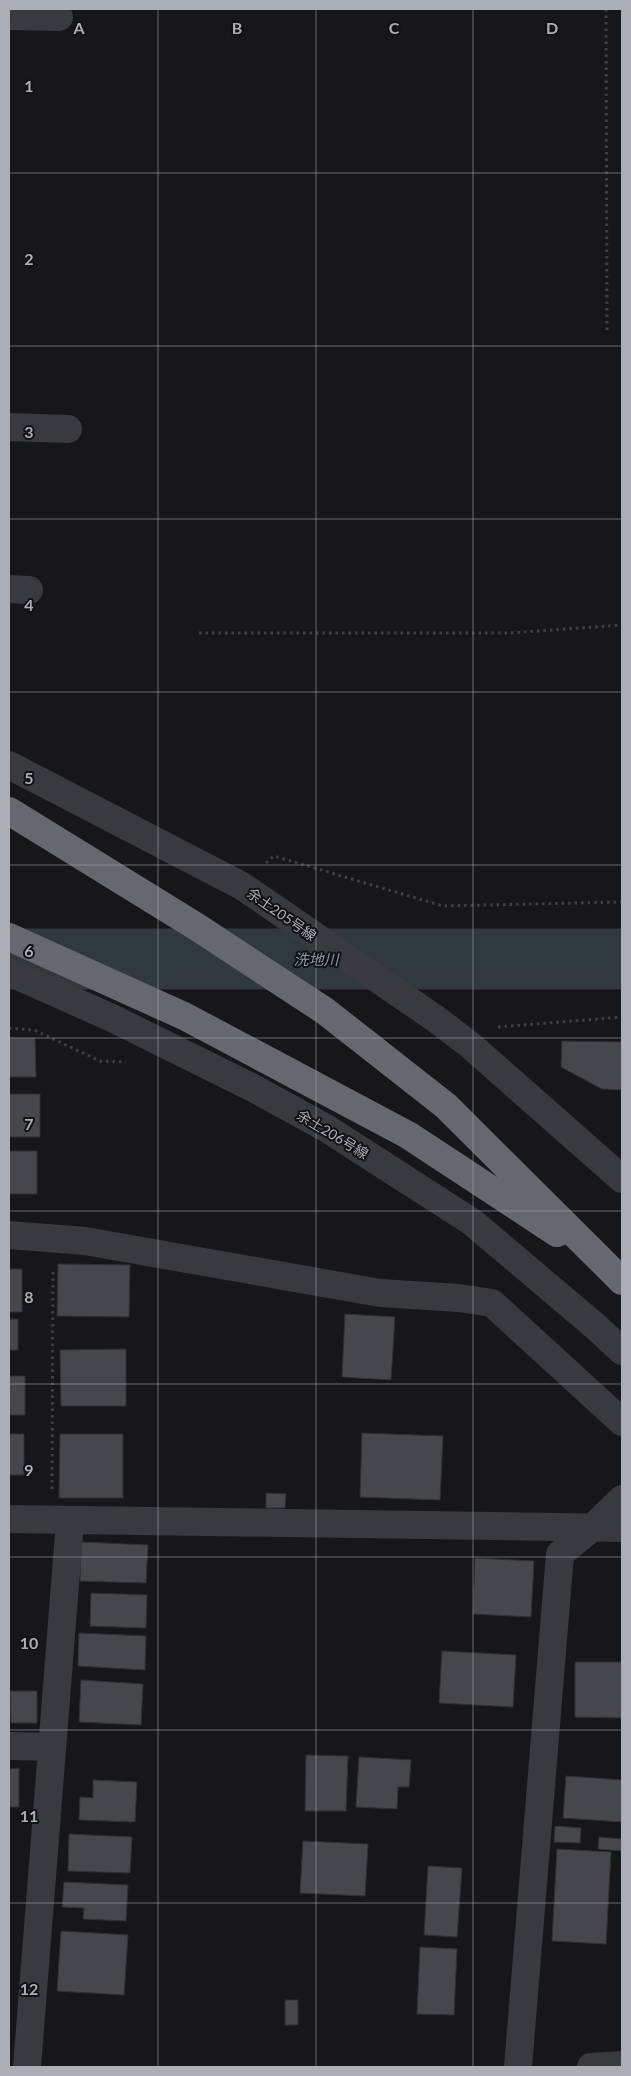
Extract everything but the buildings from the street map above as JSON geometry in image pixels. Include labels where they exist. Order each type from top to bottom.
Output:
[{"type":"highway","points":[[9,811],[197,927],[326,1011],[446,1106],[613,1272]]},
{"type":"highway","points":[[9,937],[184,1016],[408,1135],[613,1272]]},
{"type":"street","points":[[9,16],[59,17]]},
{"type":"street","points":[[9,427],[68,429]]},
{"type":"street","name":"余土205号線","points":[[9,765],[242,886],[436,1019],[470,1045],[622,1179]]},
{"type":"street","name":"余土206号線","points":[[9,972],[150,1036],[255,1089],[326,1128],[472,1222],[622,1351]]},
{"type":"street","points":[[9,1235],[94,1243],[380,1293],[459,1298],[492,1303],[622,1422]]},
{"type":"street","points":[[518,2067],[560,1554],[592,1528],[622,1499]]},
{"type":"street","points":[[9,1519],[622,1528]]},
{"type":"street","points":[[27,2067],[52,1747],[61,1521]]},
{"type":"street","points":[[9,1746],[52,1747]]},
{"type":"street","points":[[591,2067],[622,2065]]},
{"type":"path","points":[[606,9],[607,334]]},
{"type":"path","points":[[199,633],[510,633],[622,625]]},
{"type":"path","points":[[242,886],[274,856],[443,906],[622,902]]},
{"type":"path","points":[[470,1045],[500,1026],[622,1017]]},
{"type":"path","points":[[9,1028],[34,1030],[100,1061],[128,1062],[150,1036]]},
{"type":"path","points":[[54,1238],[61,1521]]},
{"type":"waterway","name":"洗地川","points":[[9,959],[622,959]]}]
